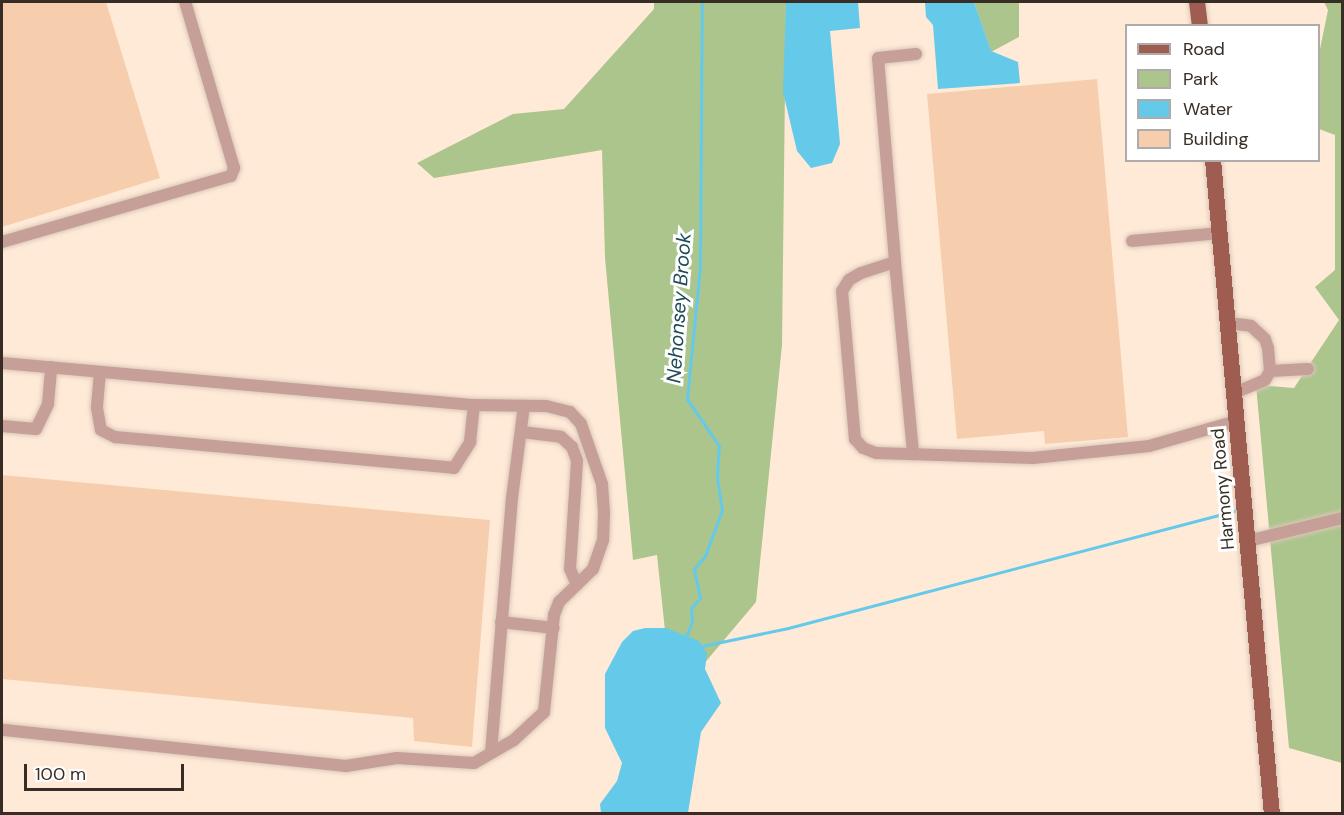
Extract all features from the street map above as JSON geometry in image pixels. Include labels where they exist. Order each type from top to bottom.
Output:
[{"type":"main road","points":[[1197,2],[1200,24]]},
{"type":"main road","name":"Harmony Road","points":[[1213,162],[1272,813]]},
{"type":"lane","points":[[2,242],[231,176],[234,168],[185,2]]},
{"type":"lane","points":[[913,454],[878,58],[916,54]]},
{"type":"lane","points":[[1132,242],[1220,233]]},
{"type":"lane","points":[[895,262],[861,273],[849,280],[842,291],[851,427],[863,448],[876,453],[1033,458],[1127,450],[1237,421]]},
{"type":"lane","points":[[1228,323],[1244,323],[1258,330],[1268,348],[1270,371]]},
{"type":"lane","points":[[2,363],[474,405],[546,406],[570,412],[581,424],[602,484],[603,540],[593,569],[559,602],[544,712],[514,740],[474,763],[397,758],[346,766],[2,730]]},
{"type":"lane","points":[[2,426],[36,429],[48,404],[51,367]]},
{"type":"lane","points":[[1234,393],[1256,387],[1270,371],[1308,369]]},
{"type":"lane","points":[[100,372],[97,408],[101,430],[114,437],[454,468],[470,442],[474,405]]},
{"type":"lane","points":[[491,753],[501,622],[524,406]]},
{"type":"lane","points":[[522,432],[561,437],[572,447],[577,461],[570,569],[577,585]]},
{"type":"lane","points":[[1248,541],[1342,518]]},
{"type":"lane","points":[[501,622],[554,628]]},
{"type":"green space","points":[[654,2],[786,2],[782,345],[756,602],[692,678],[666,640],[657,555],[633,560],[605,258],[602,150],[434,178],[417,163],[513,114],[564,109],[654,9]]},
{"type":"green space","points":[[974,2],[1019,2],[1019,37],[991,52]]},
{"type":"green space","points":[[1324,2],[1342,2],[1342,763],[1289,748],[1256,385],[1294,388],[1339,320],[1315,287],[1335,270],[1335,135],[1320,129],[1320,49],[1328,10]]},
{"type":"water","points":[[786,2],[858,2],[860,28],[830,31],[840,144],[832,163],[811,168],[797,151],[783,92]]},
{"type":"water","points":[[925,2],[974,2],[991,51],[1018,62],[1020,83],[938,89],[933,25],[926,17]]},
{"type":"water","points":[[645,628],[666,628],[699,641],[707,654],[705,669],[721,703],[701,732],[688,813],[601,813],[600,804],[617,781],[622,763],[605,728],[605,674],[622,642],[633,631]]},
{"type":"building","points":[[2,2],[106,2],[160,178],[2,227]]},
{"type":"building","points":[[1097,79],[1128,437],[1045,444],[1044,431],[957,439],[927,94]]},
{"type":"building","points":[[2,475],[490,520],[472,747],[414,741],[413,718],[2,679]]},
{"type":"waterway","name":"Nehonsey Brook","points":[[685,639],[692,622],[691,608],[700,598],[694,569],[705,556],[722,510],[717,479],[719,446],[687,399],[700,266],[702,2]]},
{"type":"waterway","points":[[702,646],[788,628],[1235,511]]}]
